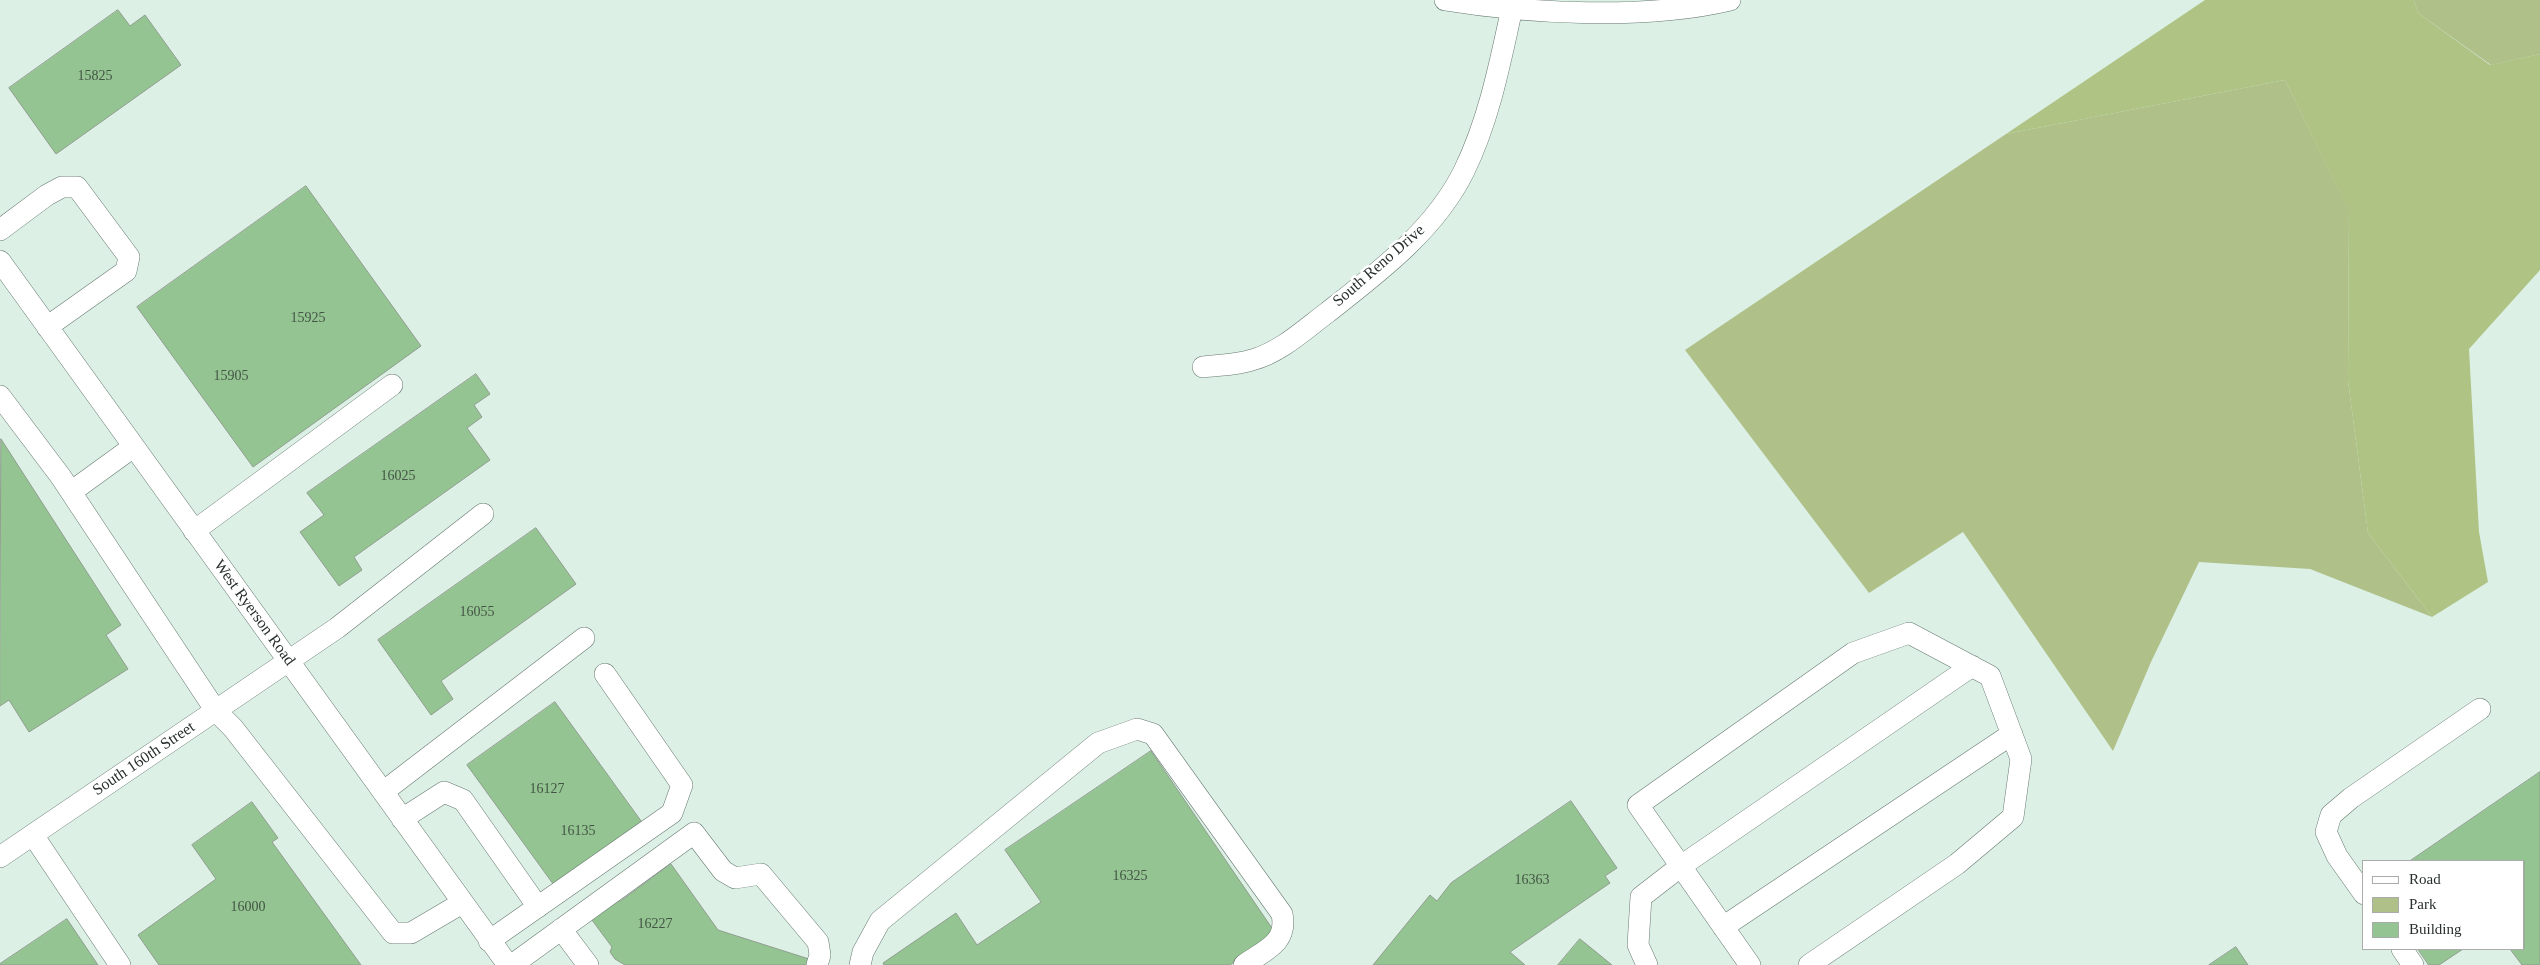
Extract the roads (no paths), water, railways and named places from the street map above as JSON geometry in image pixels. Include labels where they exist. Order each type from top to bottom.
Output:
[{"type":"street","points":[[1445,0],[1512,8],[1631,12],[1678,9],[1730,0]]},
{"type":"street","name":"South Reno Drive","points":[[1203,367],[1253,360],[1292,340],[1397,254],[1426,226],[1444,204],[1463,172],[1478,137],[1497,74],[1512,8]]},
{"type":"street","points":[[0,230],[47,195],[62,187],[77,187],[129,257],[126,271],[47,327]]},
{"type":"street","name":"West Ryerson Road","points":[[0,261],[508,965]]},
{"type":"street","points":[[194,531],[392,385]]},
{"type":"street","points":[[0,396],[71,492],[216,711],[233,728],[394,933],[411,933],[462,903]]},
{"type":"street","points":[[71,492],[134,447]]},
{"type":"street","name":"South 160th Street","points":[[0,857],[337,628],[483,514]]},
{"type":"street","points":[[1750,965],[1638,805],[1853,653],[1909,633],[1990,676],[2020,759],[2013,817],[1957,864],[1808,965]]},
{"type":"street","points":[[382,792],[584,638]]},
{"type":"street","points":[[1647,965],[1638,945],[1641,897],[1681,866],[1972,666]]},
{"type":"street","points":[[489,941],[672,813],[682,785],[605,674]]},
{"type":"street","points":[[2362,891],[2337,856],[2326,832],[2331,815],[2351,798],[2480,709]]},
{"type":"street","points":[[860,965],[863,952],[880,921],[1098,743],[1138,729],[1153,734],[1282,914],[1285,927],[1280,940],[1244,965]]},
{"type":"street","points":[[1723,927],[2012,734]]},
{"type":"street","points":[[402,819],[444,792],[462,800],[538,907]]},
{"type":"street","points":[[512,965],[694,833],[723,871],[735,878],[761,874],[818,942],[820,955],[817,965]]},
{"type":"street","points":[[33,835],[120,965]]},
{"type":"street","points":[[561,929],[588,965]]},
{"type":"street","points":[[2403,950],[2413,965]]}]
